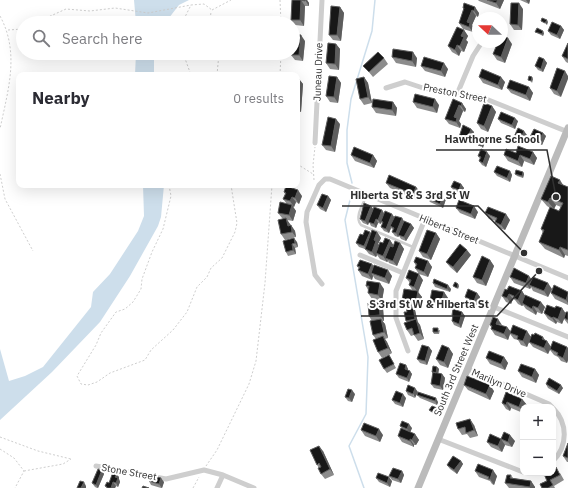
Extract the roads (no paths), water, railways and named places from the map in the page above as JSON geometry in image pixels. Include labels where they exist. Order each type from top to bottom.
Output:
[{"type":"street","name":"Juneau Drive","points":[[315,143],[322,0]]},
{"type":"street","points":[[458,92],[473,56],[478,48]]},
{"type":"street","name":"Preston Street","points":[[386,88],[405,82],[423,88],[458,92],[481,97],[568,130]]},
{"type":"street","name":"South 3rd Street West","points":[[418,488],[568,130]]},
{"type":"street","name":"Hiberta Street","points":[[322,284],[315,275],[306,222],[307,212],[320,182],[324,179],[330,179],[568,278]]},
{"type":"street","points":[[408,350],[396,318],[396,291],[425,219]]},
{"type":"street","points":[[360,256],[403,273]]},
{"type":"street","points":[[494,307],[568,337]]},
{"type":"street","name":"Marilyn Drive","points":[[468,369],[549,404]]},
{"type":"street","name":"Marilyn Drive","points":[[556,411],[559,414],[565,434],[564,444],[556,457]]},
{"type":"street","points":[[438,439],[520,471]]},
{"type":"street","name":"Stone Street","points":[[96,466],[166,479],[204,470],[223,475],[254,488]]},
{"type":"street","points":[[217,488],[223,475]]},
{"type":"lane","points":[[367,195],[358,217],[358,222],[361,226],[413,247]]},
{"type":"water","points":[[134,0],[189,0],[179,5],[170,16],[135,16]]},
{"type":"water","points":[[136,60],[154,60],[154,72],[135,72]]},
{"type":"water","points":[[143,188],[164,188],[161,217],[158,226],[130,276],[100,322],[52,372],[0,420],[0,349],[9,381],[25,376],[43,367],[91,307],[93,292],[110,274],[138,231],[144,216]]},
{"type":"waterway","points":[[352,183],[347,163],[347,130],[351,99],[372,31],[375,0]]},
{"type":"waterway","points":[[351,196],[345,220],[368,357],[366,414],[349,446],[364,488]]},
{"type":"place","name":"Hawthorne School","points":[[556,197]]},
{"type":"place","name":"Hiberta St & S 3rd St W","points":[[524,253]]},
{"type":"place","name":"S 3rd St W & Hiberta St","points":[[539,271]]}]
